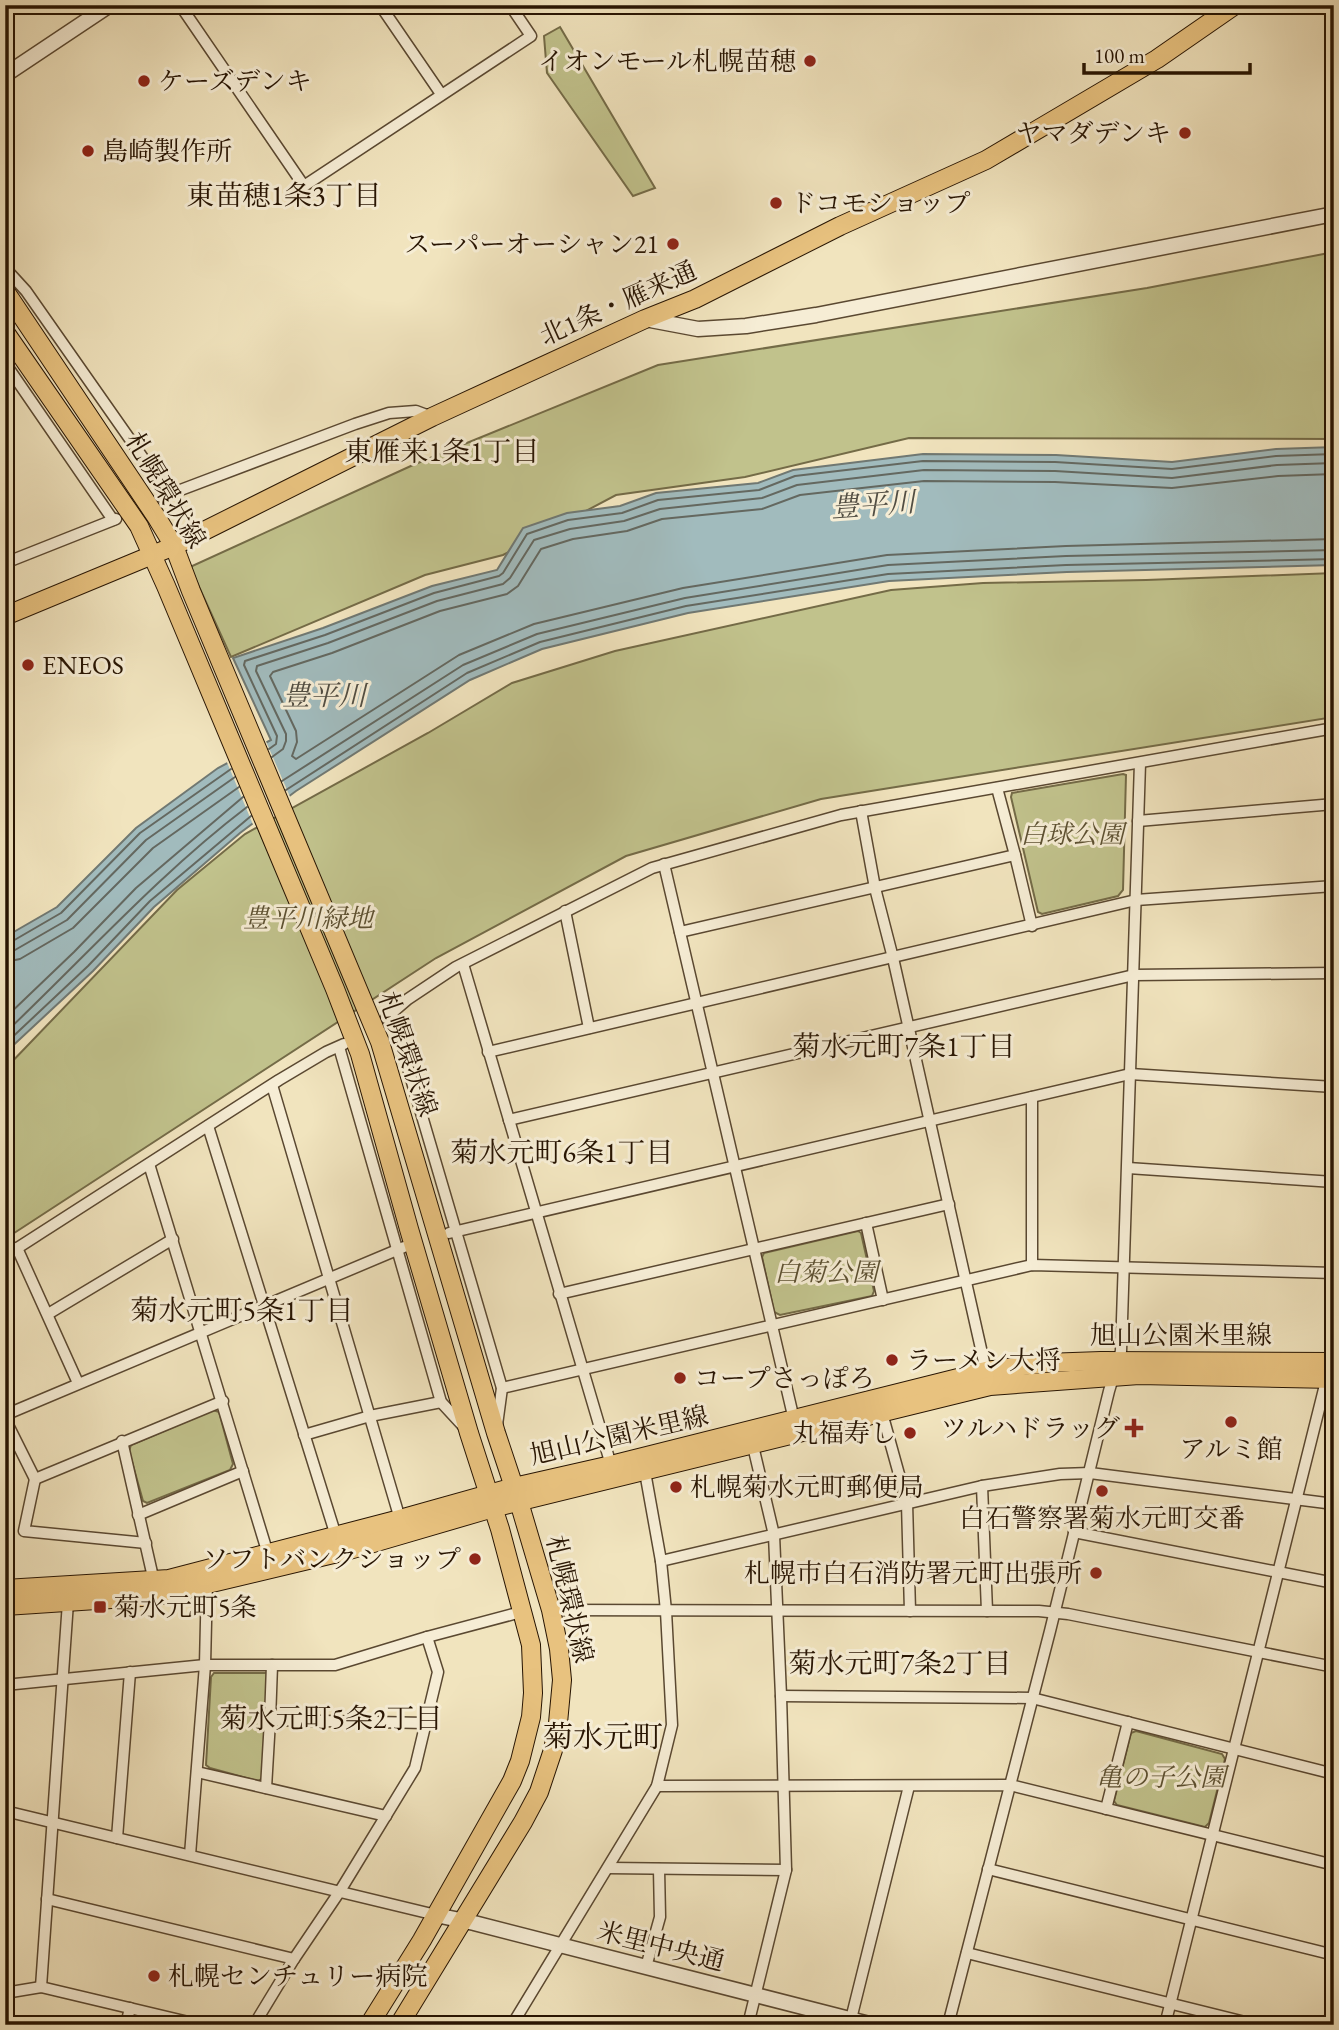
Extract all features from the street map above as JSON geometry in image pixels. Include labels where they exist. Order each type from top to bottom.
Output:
[{"type":"main road","name":"北1条・雁来通","points":[[5,616],[153,556],[432,417],[645,319],[695,299],[840,226],[986,160],[1157,59],[1235,5]]},
{"type":"main road","name":"札幌環状線","points":[[5,291],[174,546],[354,976],[380,1042],[551,1610],[562,1680],[560,1712],[553,1750],[539,1792],[399,2025]]},
{"type":"main road","name":"札幌環状線","points":[[5,332],[139,526],[335,989],[360,1054],[531,1644],[531,1717],[512,1782],[369,2025]]},
{"type":"main road","name":"旭山公園米里線","points":[[206,1577],[268,1554],[400,1519],[645,1472],[753,1446],[796,1427],[986,1371],[1045,1363],[1116,1369],[1332,1366]]},
{"type":"main road","name":"旭山公園米里線","points":[[516,1495],[611,1465],[796,1427],[882,1413],[990,1387],[1116,1369]]},
{"type":"main road","name":"旭山公園米里線","points":[[5,1606],[68,1602],[155,1589],[346,1551],[491,1501]]},
{"type":"main road","name":"旭山公園米里線","points":[[5,1589],[155,1589]]},
{"type":"street","points":[[5,75],[110,5]]},
{"type":"street","points":[[180,5],[304,186],[531,36],[510,5]]},
{"type":"street","points":[[380,5],[441,94]]},
{"type":"street","points":[[645,319],[698,329],[746,326],[816,315],[1334,214]]},
{"type":"street","points":[[5,268],[26,291],[165,496],[389,413],[416,411],[432,417]]},
{"type":"street","points":[[5,363],[114,519],[5,563]]},
{"type":"street","points":[[496,1433],[502,1388],[452,1232],[389,1016],[408,999],[463,964],[664,864],[841,814],[1334,728]]},
{"type":"street","points":[[948,2025],[1121,1351],[1140,763]]},
{"type":"street","points":[[997,788],[1032,926]]},
{"type":"street","points":[[1138,821],[1334,804]]},
{"type":"street","points":[[861,811],[875,888],[986,1371]]},
{"type":"street","points":[[680,932],[1015,855]]},
{"type":"street","points":[[664,864],[796,1427]]},
{"type":"street","points":[[488,1052],[1136,900],[1334,886]]},
{"type":"street","points":[[565,911],[589,1028]]},
{"type":"street","points":[[463,964],[611,1465]]},
{"type":"street","points":[[509,1120],[1133,975],[1334,973]]},
{"type":"street","points":[[5,1256],[272,1085],[341,1045],[401,1248],[441,1402],[469,1433]]},
{"type":"street","points":[[452,1232],[1130,1074],[1334,1087]]},
{"type":"street","points":[[272,1085],[400,1519]]},
{"type":"street","points":[[1032,1097],[1032,1265]]},
{"type":"street","points":[[208,1126],[336,1536]]},
{"type":"street","points":[[149,1164],[268,1554]]},
{"type":"street","points":[[1128,1168],[1334,1182]]},
{"type":"street","points":[[559,1294],[949,1204]]},
{"type":"street","points":[[866,1223],[883,1300]]},
{"type":"street","points":[[48,1314],[173,1239]]},
{"type":"street","points":[[17,1248],[78,1384]]},
{"type":"street","points":[[146,1543],[24,1531],[35,1479],[5,1417],[401,1248]]},
{"type":"street","points":[[502,1388],[1032,1265],[1334,1273]]},
{"type":"street","points":[[1165,2025],[1296,1498],[1332,1366]]},
{"type":"street","points":[[35,1479],[223,1401]]},
{"type":"street","points":[[304,1434],[370,1416],[441,1402]]},
{"type":"street","points":[[882,1413],[907,1503],[910,1611]]},
{"type":"street","points":[[122,1441],[155,1589]]},
{"type":"street","points":[[748,2025],[786,1870],[774,1535],[753,1446]]},
{"type":"street","points":[[138,1515],[243,1471]]},
{"type":"street","points":[[512,2025],[657,1786],[672,1724],[661,1561],[645,1472]]},
{"type":"street","points":[[661,1561],[982,1486],[1060,1474],[1090,1473],[1334,1504]]},
{"type":"street","points":[[982,1486],[987,1611]]},
{"type":"street","points":[[1074,1532],[1334,1583]]},
{"type":"street","points":[[190,1855],[205,1665],[206,1577]]},
{"type":"street","points":[[41,1987],[68,1602]]},
{"type":"street","points":[[551,1610],[1054,1612],[1334,1667]]},
{"type":"street","points":[[5,1685],[205,1665],[335,1665],[521,1612]]},
{"type":"street","points":[[254,2025],[415,1768],[438,1672],[427,1637]]},
{"type":"street","points":[[266,1788],[272,1665]]},
{"type":"street","points":[[117,1838],[131,1672]]},
{"type":"street","points":[[781,1696],[1032,1698],[1334,1774]]},
{"type":"street","points":[[270,1720],[426,1723]]},
{"type":"street","points":[[1106,1809],[1128,1722]]},
{"type":"street","points":[[197,1772],[386,1816]]},
{"type":"street","points":[[657,1786],[1010,1785],[1334,1865]]},
{"type":"street","points":[[851,2020],[909,1786]]},
{"type":"street","points":[[5,1811],[436,1915]]},
{"type":"street","points":[[608,1868],[786,1870]]},
{"type":"street","points":[[646,1967],[660,1917],[659,1869]]},
{"type":"street","points":[[988,1869],[1334,1955]]},
{"type":"street","points":[[47,1899],[294,1959]]},
{"type":"street","name":"米里中央通","points":[[436,1915],[873,2025]]},
{"type":"street","points":[[967,1953],[1258,2025]]},
{"type":"street","points":[[5,1993],[41,1987],[201,2025]]},
{"type":"street","points":[[1328,2025],[1334,2002]]},
{"type":"street","points":[[126,2025],[130,2008]]},
{"type":"green space","points":[[560,27],[655,188],[633,196],[547,73],[544,36]]},
{"type":"green space","points":[[1334,252],[1334,439],[909,438],[745,477],[616,495],[503,555],[425,575],[231,657],[190,567],[413,465],[658,365],[1147,288]]},
{"type":"green space","name":"豊平川緑地","points":[[1334,573],[1334,717],[821,799],[626,856],[436,958],[5,1239],[5,1069],[177,890],[245,834],[428,733],[512,683],[615,651],[891,590],[983,583]]},
{"type":"green space","name":"白球公園","points":[[1126,775],[1123,890],[1118,896],[1042,914],[1038,912],[1012,793]]},
{"type":"green space","name":"白菊公園","points":[[858,1231],[861,1233],[874,1291],[872,1296],[780,1315],[774,1312],[762,1257],[764,1253]]},
{"type":"green space","points":[[213,1410],[219,1412],[233,1464],[230,1470],[147,1503],[143,1501],[129,1451],[131,1445]]},
{"type":"green space","points":[[214,1673],[266,1673],[268,1676],[263,1778],[258,1781],[206,1765],[211,1677]]},
{"type":"green space","name":"亀の子公園","points":[[1136,1731],[1222,1754],[1225,1759],[1209,1823],[1205,1827],[1117,1805],[1114,1801],[1131,1733]]},
{"type":"water","name":"豊平川","points":[[1334,447],[1334,565],[1067,572],[889,581],[688,613],[542,649],[470,680],[296,791],[240,833],[154,907],[93,971],[5,1053],[5,937],[57,907],[136,828],[218,768],[271,740],[233,658],[323,628],[432,586],[497,570],[523,528],[567,513],[620,506],[656,493],[758,483],[793,470],[923,454],[1056,455],[1172,462],[1276,449]]},
{"type":"pier","points":[[265,739],[291,799],[254,827],[226,760]]},
{"type":"place","name":"イオンモール札幌苗穂","points":[[810,61]]},
{"type":"place","name":"ケーズデンキ","points":[[144,81]]},
{"type":"place","name":"ヤマダデンキ","points":[[1185,133]]},
{"type":"place","name":"島崎製作所","points":[[88,151]]},
{"type":"place","name":"ドコモショップ","points":[[776,203]]},
{"type":"place","name":"スーパーオーシャン21","points":[[673,244]]},
{"type":"place","name":"ENEOS","points":[[28,665]]},
{"type":"place","name":"ラーメン大将","points":[[892,1360]]},
{"type":"place","name":"コープさっぽろ","points":[[680,1378]]},
{"type":"place","name":"アルミ館","points":[[1231,1422]]},
{"type":"place","name":"ツルハドラッグ","points":[[1134,1428]]},
{"type":"place","name":"丸福寿し","points":[[910,1433]]},
{"type":"place","name":"札幌菊水元町郵便局","points":[[676,1487]]},
{"type":"place","name":"白石警察署菊水元町交番","points":[[1102,1491]]},
{"type":"place","name":"ソフトバンクショップ","points":[[475,1559]]},
{"type":"place","name":"札幌市白石消防署元町出張所","points":[[1096,1573]]},
{"type":"place","name":"菊水元町5条","points":[[100,1607]]},
{"type":"place","name":"札幌センチュリー病院","points":[[154,1976]]},
{"type":"district","name":"東苗穂1条3丁目","points":[[284,195]]},
{"type":"district","name":"東雁来1条1丁目","points":[[442,451]]},
{"type":"district","name":"菊水元町7条1丁目","points":[[904,1046]]},
{"type":"district","name":"菊水元町6条1丁目","points":[[562,1152]]},
{"type":"district","name":"菊水元町5条1丁目","points":[[242,1310]]},
{"type":"district","name":"菊水元町7条2丁目","points":[[900,1663]]},
{"type":"district","name":"菊水元町5条2丁目","points":[[331,1718]]},
{"type":"district","name":"菊水元町","points":[[603,1736]]}]
